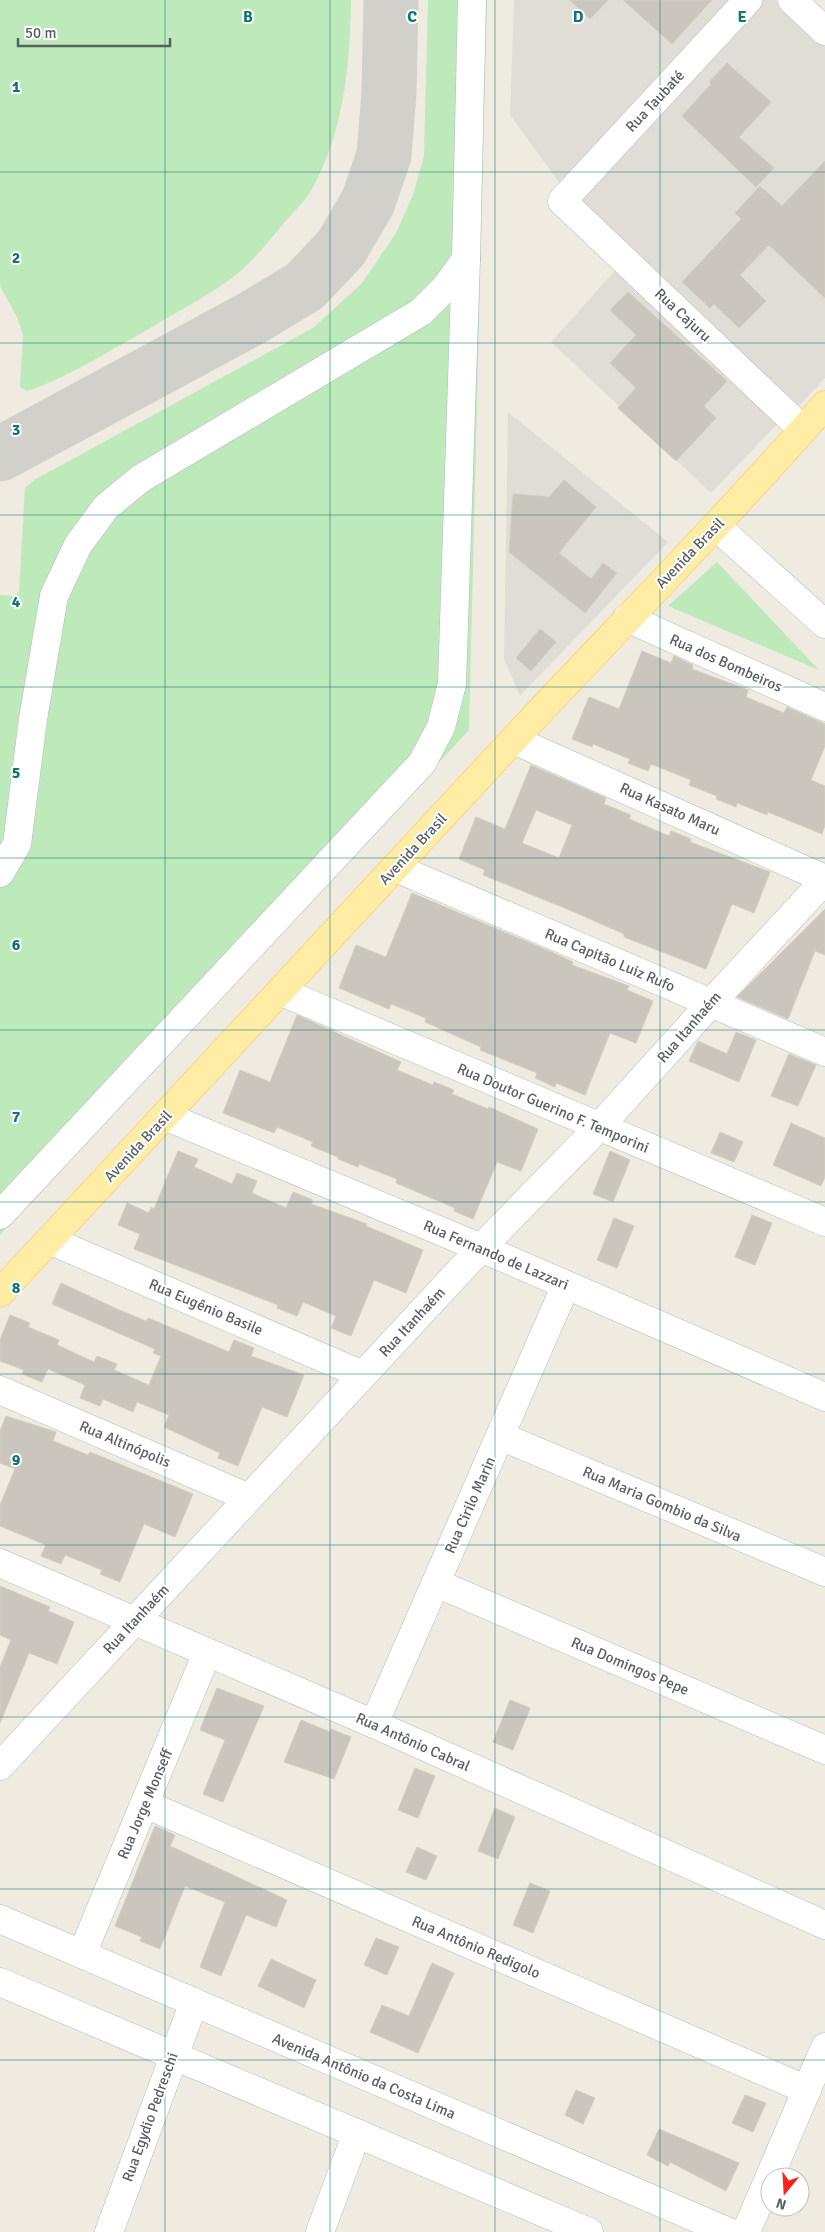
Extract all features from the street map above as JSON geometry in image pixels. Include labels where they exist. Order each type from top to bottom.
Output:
[{"type":"main road","name":"Avenida Brasil","points":[[0,1293],[282,992],[627,618],[716,526],[825,405]]},
{"type":"street","points":[[0,1215],[422,763],[441,727],[452,684],[466,259],[472,0]]},
{"type":"street","name":"Rua Taubaté","points":[[562,201],[748,0]]},
{"type":"street","points":[[792,0],[825,31]]},
{"type":"street","name":"Rua Cajuru","points":[[562,201],[803,430]]},
{"type":"street","points":[[0,874],[17,844],[33,719],[54,596],[78,544],[101,514],[140,479],[420,312],[446,287],[466,259]]},
{"type":"street","points":[[716,526],[825,624]]},
{"type":"street","name":"Rua dos Bombeiros","points":[[627,618],[821,701]]},
{"type":"street","name":"Rua Kasato Maru","points":[[514,740],[825,879]]},
{"type":"street","name":"Rua Capitão Luiz Rufo","points":[[396,868],[825,1052]]},
{"type":"street","name":"Rua Itanhaém","points":[[4,1754],[134,1622],[481,1248],[599,1127],[825,879]]},
{"type":"street","name":"Rua Doutor Guerino F. Temporini","points":[[282,992],[825,1222]]},
{"type":"street","name":"Rua Fernando de Lazzari","points":[[165,1116],[481,1248],[825,1397]]},
{"type":"street","name":"Rua Eugênio Basile","points":[[49,1240],[364,1375]]},
{"type":"street","name":"Rua Cirilo Marin","points":[[374,1724],[566,1285]]},
{"type":"street","name":"Rua Altinópolis","points":[[0,1390],[249,1498]]},
{"type":"street","name":"Rua Maria Gombio da Silva","points":[[500,1436],[825,1572]]},
{"type":"street","name":"Rua Antônio Cabral","points":[[0,1563],[374,1724],[825,1924]]},
{"type":"street","name":"Rua Domingos Pepe","points":[[436,1583],[825,1750]]},
{"type":"street","name":"Rua Jorge Monseff","points":[[82,1954],[207,1653]]},
{"type":"street","name":"Rua Antônio Redigolo","points":[[144,1804],[807,2090]]},
{"type":"street","name":"Avenida Antônio da Costa Lima","points":[[0,1919],[194,2002],[682,2222],[729,2232]]},
{"type":"street","points":[[0,1982],[357,2133],[538,2222],[589,2232]]},
{"type":"street","name":"Rua Egydio Pedreschi","points":[[109,2232],[172,2055],[194,2002]]},
{"type":"street","points":[[746,2232],[825,2047]]},
{"type":"street","points":[[320,2232],[357,2133]]},
{"type":"shaded area","points":[[514,0],[775,0],[825,47],[825,378],[794,411],[572,200],[510,115]]},
{"type":"shaded area","points":[[620,265],[779,422],[711,493],[551,342]]},
{"type":"shaded area","points":[[508,412],[668,542],[520,696],[504,659]]},
{"type":"green space","points":[[0,0],[351,0],[347,74],[338,122],[322,168],[304,201],[250,262],[219,287],[87,364],[56,380],[27,391],[20,387],[23,334],[17,317],[0,286]]},
{"type":"green space","points":[[428,0],[487,0],[469,730],[0,1235],[0,595],[15,596],[19,592],[25,488],[36,479],[313,328],[362,283],[396,233],[413,195],[424,156]]},
{"type":"green space","points":[[717,562],[819,670],[668,606]]},
{"type":"building","points":[[570,0],[608,0],[590,19]]},
{"type":"building","points":[[623,0],[712,0],[672,44]]},
{"type":"building","points":[[727,63],[771,102],[739,137],[774,168],[756,187],[682,116]]},
{"type":"building","points":[[825,161],[825,298],[769,245],[740,275],[766,301],[739,328],[714,304],[710,308],[682,282],[741,219],[735,213],[760,186],[782,206]]},
{"type":"building","points":[[628,292],[727,381],[704,406],[716,418],[676,461],[618,408],[636,388],[610,363],[636,335],[610,310]]},
{"type":"building","points":[[564,480],[596,507],[559,553],[591,579],[603,563],[617,573],[585,613],[509,552],[513,494],[549,497]]},
{"type":"building","points":[[540,629],[556,642],[531,671],[516,658]]},
{"type":"building","points":[[642,651],[671,663],[674,656],[693,665],[692,669],[748,690],[746,697],[784,713],[787,707],[825,724],[825,746],[811,780],[825,786],[825,825],[822,834],[768,812],[767,815],[737,803],[736,807],[716,799],[717,796],[689,785],[691,780],[651,764],[648,771],[628,763],[630,759],[593,744],[592,747],[572,739],[589,697],[619,709]]},
{"type":"building","points":[[531,765],[606,798],[604,804],[631,815],[629,819],[669,836],[671,831],[691,839],[690,842],[770,872],[754,913],[732,904],[706,969],[624,937],[624,934],[572,911],[483,875],[485,870],[459,859],[476,817],[505,829]],"holes":[[[536,810],[572,825],[559,858],[522,843]]]},
{"type":"building","points":[[412,893],[547,950],[573,962],[572,965],[629,986],[627,990],[653,1001],[636,1043],[610,1033],[585,1095],[556,1083],[555,1087],[535,1078],[537,1073],[480,1050],[481,1047],[425,1022],[426,1018],[391,1004],[389,1009],[339,988],[356,945],[386,957]]},
{"type":"building","points":[[825,909],[825,955],[815,951],[788,1019],[737,997]]},
{"type":"building","points":[[297,1015],[401,1062],[397,1070],[433,1085],[434,1082],[454,1090],[452,1094],[488,1109],[489,1107],[538,1129],[521,1171],[497,1162],[473,1219],[454,1211],[455,1208],[396,1183],[397,1179],[359,1164],[358,1167],[338,1159],[338,1157],[311,1146],[313,1142],[277,1127],[274,1133],[223,1113],[240,1070],[270,1082]]},
{"type":"building","points":[[736,1032],[756,1040],[739,1082],[689,1061],[698,1041],[727,1054]]},
{"type":"building","points":[[789,1054],[816,1065],[798,1106],[771,1096]]},
{"type":"building","points":[[791,1123],[825,1138],[825,1177],[821,1186],[773,1165]]},
{"type":"building","points":[[720,1132],[743,1142],[734,1162],[711,1153]]},
{"type":"building","points":[[178,1151],[198,1159],[194,1167],[232,1184],[237,1173],[257,1181],[252,1193],[286,1208],[293,1192],[313,1200],[311,1204],[367,1224],[366,1226],[423,1250],[406,1293],[374,1280],[351,1336],[331,1328],[336,1316],[303,1302],[297,1316],[277,1308],[278,1305],[134,1249],[140,1234],[118,1225],[127,1203],[149,1213],[151,1207],[154,1209]]},
{"type":"building","points":[[610,1151],[630,1160],[613,1202],[593,1194]]},
{"type":"building","points":[[752,1215],[772,1223],[755,1265],[735,1257]]},
{"type":"building","points":[[614,1218],[634,1226],[617,1268],[597,1260]]},
{"type":"building","points":[[61,1283],[146,1321],[148,1318],[229,1352],[234,1340],[254,1348],[251,1356],[304,1375],[287,1417],[262,1407],[238,1466],[218,1458],[220,1453],[164,1427],[169,1415],[137,1402],[133,1412],[103,1399],[100,1406],[80,1398],[85,1385],[48,1369],[42,1382],[22,1374],[24,1370],[0,1361],[0,1340],[10,1315],[30,1323],[28,1327],[59,1340],[57,1345],[94,1362],[97,1356],[117,1364],[114,1370],[149,1385],[161,1356],[153,1353],[155,1349],[52,1304]]},
{"type":"building","points":[[6,1416],[56,1432],[53,1441],[88,1455],[90,1452],[193,1494],[175,1537],[144,1524],[120,1582],[100,1574],[102,1570],[65,1555],[61,1564],[41,1556],[46,1545],[0,1526],[0,1505],[15,1469],[0,1463],[0,1431]]},
{"type":"building","points":[[0,1586],[50,1607],[48,1611],[74,1622],[57,1664],[29,1653],[0,1723],[0,1667],[11,1640],[0,1635]]},
{"type":"building","points":[[217,1688],[264,1706],[223,1802],[203,1794],[225,1740],[200,1730]]},
{"type":"building","points":[[510,1700],[530,1708],[513,1750],[493,1742]]},
{"type":"building","points":[[301,1720],[330,1732],[331,1729],[351,1737],[334,1779],[284,1762]]},
{"type":"building","points":[[415,1768],[435,1776],[418,1818],[398,1810]]},
{"type":"building","points":[[495,1808],[515,1817],[498,1859],[478,1851]]},
{"type":"building","points":[[155,1826],[175,1835],[170,1846],[287,1900],[276,1927],[246,1915],[221,1976],[200,1967],[225,1902],[185,1886],[160,1949],[140,1941],[142,1937],[115,1926]]},
{"type":"building","points":[[417,1847],[437,1856],[426,1880],[406,1872]]},
{"type":"building","points":[[530,1883],[550,1891],[533,1933],[513,1925]]},
{"type":"building","points":[[376,1938],[399,1947],[387,1975],[364,1965]]},
{"type":"building","points":[[271,1959],[316,1980],[304,2008],[258,1986]]},
{"type":"building","points":[[432,1963],[454,1973],[418,2053],[370,2032],[382,2005],[409,2016]]},
{"type":"building","points":[[576,2090],[595,2098],[583,2124],[565,2115]]},
{"type":"building","points":[[745,2095],[766,2103],[753,2132],[732,2123]]},
{"type":"building","points":[[659,2129],[739,2163],[726,2191],[670,2162],[668,2166],[647,2155]]},
{"type":"taxiway","points":[[0,454],[254,317],[305,286],[341,248],[368,202],[384,155],[389,93],[391,0]]}]
